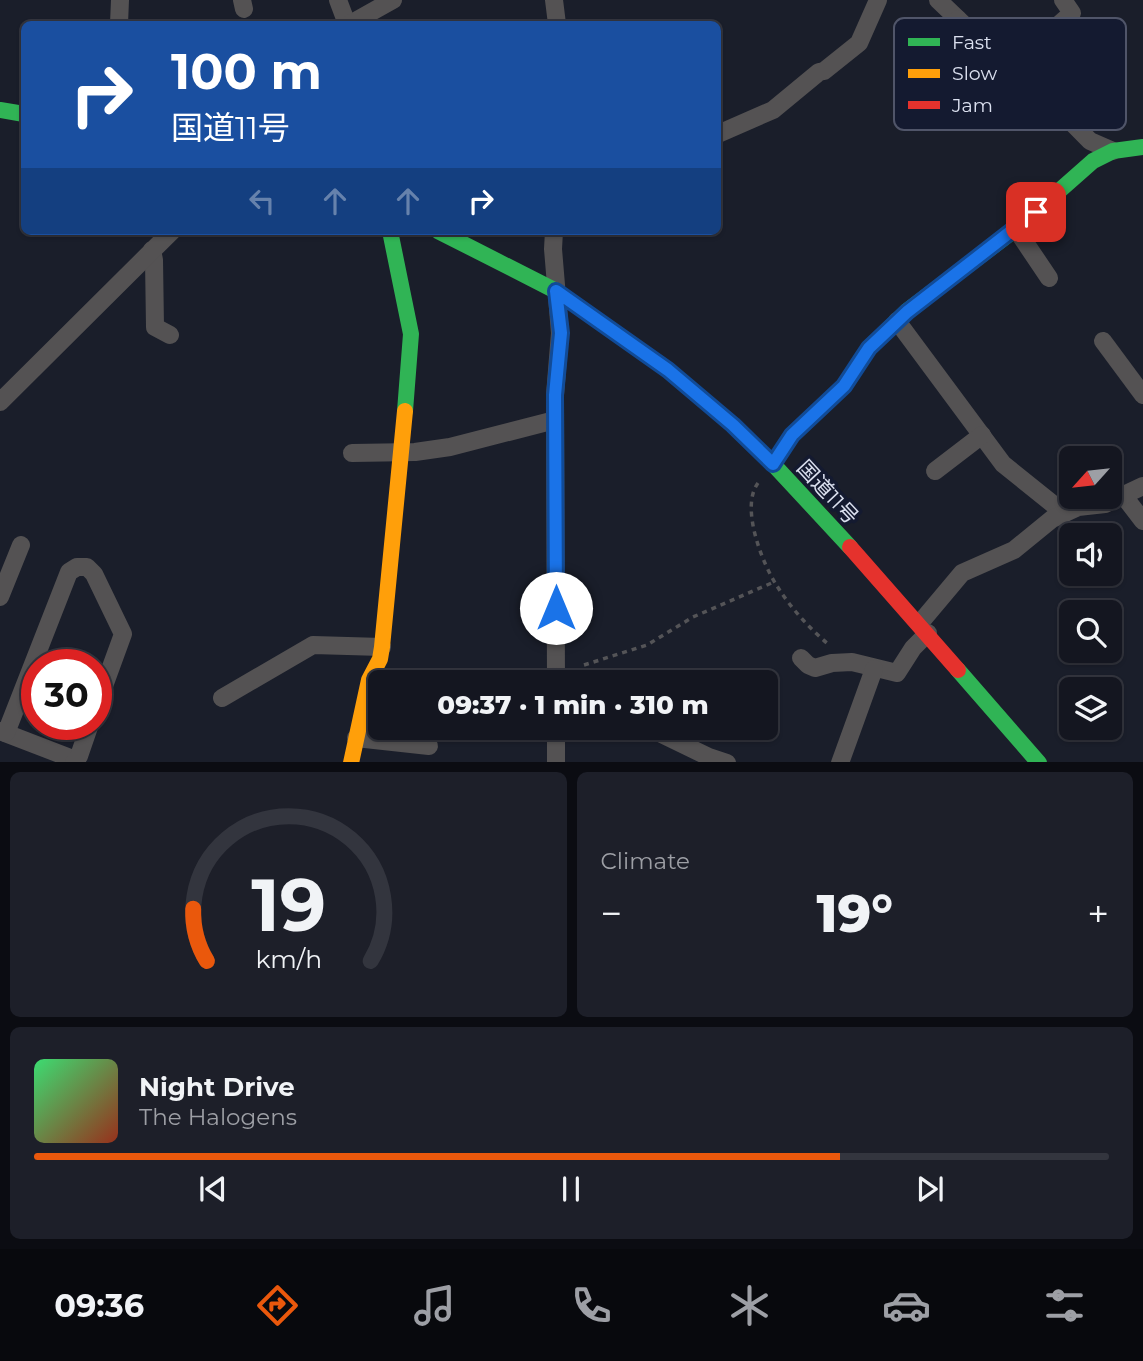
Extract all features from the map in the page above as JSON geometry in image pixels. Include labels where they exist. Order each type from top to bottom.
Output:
[{"type":"main road","points":[[0,110],[21,114]]},
{"type":"main road","points":[[773,464],[792,435],[844,386],[869,348],[897,321],[1016,229],[1094,162],[1113,150],[1143,147]]},
{"type":"main road","points":[[351,762],[369,680],[380,659],[382,648],[411,334],[391,235]]},
{"type":"main road","name":"国道11号","points":[[446,235],[556,291],[668,370],[733,425],[773,464],[924,628],[1040,762]]},
{"type":"street","points":[[119,21],[120,0]]},
{"type":"street","points":[[338,0],[347,21]]},
{"type":"street","points":[[354,21],[393,0]]},
{"type":"street","points":[[554,0],[557,21]]},
{"type":"street","points":[[721,133],[773,110],[859,43],[878,0]]},
{"type":"street","points":[[938,0],[957,18]]},
{"type":"street","points":[[1063,0],[1072,13],[1066,18]]},
{"type":"street","points":[[1079,130],[1090,141],[1113,150]]},
{"type":"street","points":[[1016,229],[1048,278]]},
{"type":"street","points":[[0,402],[168,235]]},
{"type":"street","points":[[554,235],[561,333],[555,420],[556,670]]},
{"type":"street","points":[[152,250],[155,260],[155,327],[170,335]]},
{"type":"street","points":[[897,321],[1003,464],[1064,513]]},
{"type":"street","points":[[1104,341],[1143,395]]},
{"type":"street","points":[[352,453],[450,447],[555,420]]},
{"type":"street","points":[[935,471],[982,435]]},
{"type":"street","points":[[801,658],[815,668],[832,663],[852,663],[897,673],[962,573],[1014,550],[1052,519],[1064,513],[1078,507],[1105,504],[1143,486]]},
{"type":"street","points":[[1123,495],[1143,522]]},
{"type":"street","points":[[0,597],[21,545]]},
{"type":"street","points":[[37,649],[69,572],[76,567],[87,567],[94,574],[123,634],[112,664]]},
{"type":"street","points":[[222,698],[313,645],[382,648]]},
{"type":"street","points":[[840,762],[874,669]]},
{"type":"street","points":[[21,688],[3,732],[70,758],[73,762],[79,756],[84,740]]},
{"type":"street","points":[[356,738],[429,746]]},
{"type":"street","points":[[556,740],[556,762]]},
{"type":"street","points":[[674,740],[709,757],[727,762]]},
{"type":"path","points":[[773,464],[755,487],[750,518],[774,582],[818,636],[852,663]]},
{"type":"path","points":[[580,670],[647,645],[693,617],[774,582]]},
{"type":"traffic: fast","points":[[0,110],[21,114]]},
{"type":"traffic: fast","points":[[773,464],[792,435],[844,386],[869,348],[907,311],[1016,229],[1093,161],[1113,151],[1143,147]]},
{"type":"traffic: fast","points":[[391,235],[411,334],[405,411]]},
{"type":"traffic: fast","points":[[446,235],[556,291],[668,370],[733,425],[850,547]]},
{"type":"traffic: fast","points":[[958,670],[1038,762]]},
{"type":"traffic: slow","points":[[351,762],[369,680],[380,659],[382,647],[405,411]]},
{"type":"traffic: jam","points":[[850,547],[958,670]]},
{"type":"route","points":[[556,608],[555,395],[561,333],[556,291],[668,370],[733,425],[773,464],[792,435],[844,386],[869,348],[907,312],[1036,212]]}]
